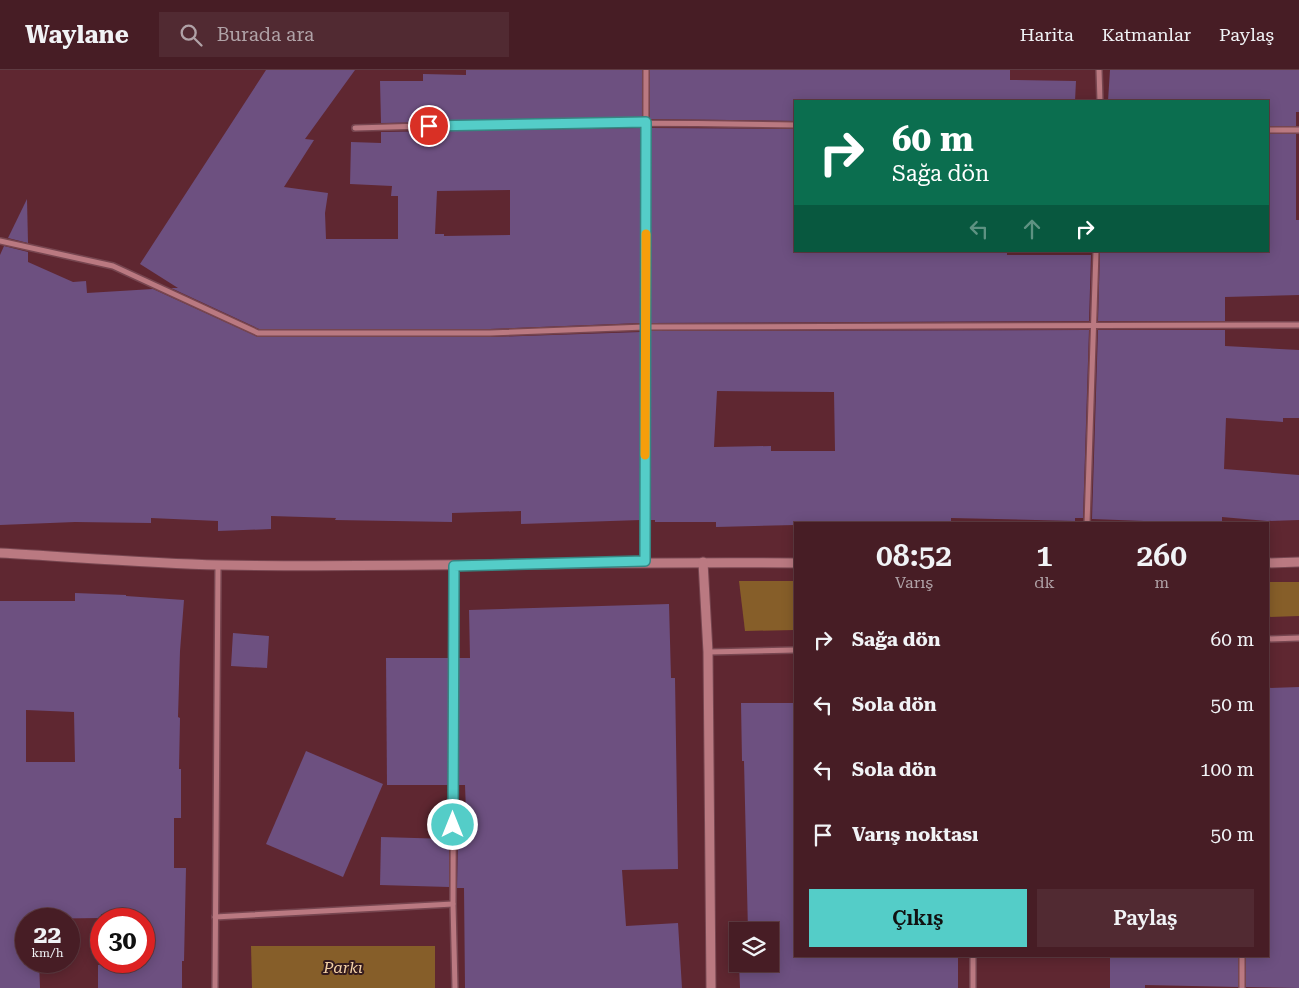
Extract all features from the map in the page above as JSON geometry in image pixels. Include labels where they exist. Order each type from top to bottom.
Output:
[{"type":"street","points":[[645,561],[646,70]]},
{"type":"street","points":[[1098,70],[1100,100]]},
{"type":"street","points":[[355,128],[646,122],[794,124]]},
{"type":"street","points":[[1269,130],[1299,130]]},
{"type":"street","points":[[0,241],[113,266],[258,333],[490,333],[645,327],[1299,324]]},
{"type":"street","points":[[1087,522],[1092,325],[1096,252]]},
{"type":"street","points":[[0,553],[218,565],[454,566],[645,561],[794,563]]},
{"type":"street","points":[[703,562],[708,652],[711,988]]},
{"type":"street","points":[[1269,563],[1299,562]]},
{"type":"street","points":[[215,988],[218,565]]},
{"type":"street","points":[[454,566],[453,904],[455,988]]},
{"type":"street","points":[[1269,639],[1299,638]]},
{"type":"street","points":[[708,652],[794,650]]},
{"type":"street","points":[[215,916],[453,904]]},
{"type":"street","points":[[972,957],[973,988]]},
{"type":"street","points":[[1242,957],[1242,988]]},
{"type":"green space","points":[[739,581],[794,581],[794,630],[745,631]]},
{"type":"green space","points":[[1269,582],[1299,582],[1299,616],[1269,617]]},
{"type":"green space","name":"Parkı","points":[[251,946],[435,946],[435,988],[252,988]]},
{"type":"building","points":[[266,70],[355,70],[305,139],[314,140],[284,187],[328,193],[325,213],[326,239],[398,239],[398,196],[391,196],[392,186],[350,184],[351,142],[381,143],[381,132],[642,128],[641,323],[490,329],[259,329],[171,288],[178,288],[140,264]],"holes":[[[510,190],[510,235],[444,236],[444,234],[435,234],[437,191]]]},
{"type":"building","points":[[466,70],[642,70],[642,119],[381,123],[380,81],[423,81],[423,74],[466,75]]},
{"type":"building","points":[[650,70],[1010,70],[1010,80],[1076,81],[1075,100],[794,100],[794,121],[650,119]]},
{"type":"building","points":[[1110,70],[1299,70],[1299,112],[1296,112],[1296,126],[1269,126],[1269,100],[1108,100]]},
{"type":"building","points":[[650,128],[794,129],[794,252],[1007,252],[1007,255],[1091,255],[1089,321],[650,323]]},
{"type":"building","points":[[1269,134],[1296,134],[1296,220],[1299,220],[1299,295],[1225,297],[1225,321],[1098,321],[1100,252],[1269,252]]},
{"type":"building","points":[[27,199],[28,243],[8,238]]},
{"type":"building","points":[[4,246],[28,252],[28,262],[73,282],[86,281],[87,293],[153,289],[258,337],[490,337],[641,332],[641,520],[521,524],[521,511],[452,513],[452,522],[335,520],[336,518],[271,516],[271,529],[218,531],[218,521],[151,518],[151,523],[75,522],[0,525],[0,255]]},
{"type":"building","points":[[1089,330],[1083,518],[1075,518],[1075,521],[951,518],[951,522],[794,522],[794,525],[716,527],[716,522],[655,522],[655,520],[649,520],[650,331]],"holes":[[[717,391],[834,392],[835,451],[771,451],[771,446],[714,447]]]},
{"type":"building","points":[[1098,330],[1225,330],[1225,346],[1299,350],[1299,418],[1283,418],[1283,422],[1226,418],[1224,469],[1299,475],[1299,520],[1267,521],[1222,517],[1222,522],[1092,519]]},
{"type":"building","points":[[75,593],[184,600],[178,717],[180,718],[179,769],[181,769],[181,818],[174,818],[174,868],[186,868],[182,988],[98,988],[98,973],[155,973],[155,908],[90,908],[90,918],[80,918],[80,908],[15,908],[15,973],[39,973],[40,988],[0,988],[0,601],[75,601]],"holes":[[[26,710],[74,712],[75,762],[26,762]]]},
{"type":"building","points":[[669,604],[671,678],[675,678],[678,869],[622,870],[626,926],[678,923],[682,988],[465,988],[464,888],[457,888],[458,839],[467,840],[465,785],[458,785],[458,658],[470,658],[469,610]]},
{"type":"building","points":[[233,633],[269,636],[267,668],[231,666]]},
{"type":"building","points":[[386,658],[449,658],[449,785],[387,785]]},
{"type":"building","points":[[1299,687],[1299,988],[1246,987],[1246,957],[1269,957],[1269,688]]},
{"type":"building","points":[[741,703],[794,703],[794,957],[958,957],[958,988],[740,988],[739,972],[779,972],[779,922],[748,922],[744,761],[742,761]]},
{"type":"building","points":[[306,751],[383,784],[343,877],[266,844]]},
{"type":"building","points":[[381,837],[449,839],[449,887],[380,885]]},
{"type":"building","points":[[1110,957],[1238,957],[1238,987],[1145,985],[1145,988],[1110,988]]},
{"type":"slow traffic","points":[[645,455],[646,234]]},
{"type":"route","points":[[429,126],[646,122],[645,561],[454,566],[453,825]]}]
